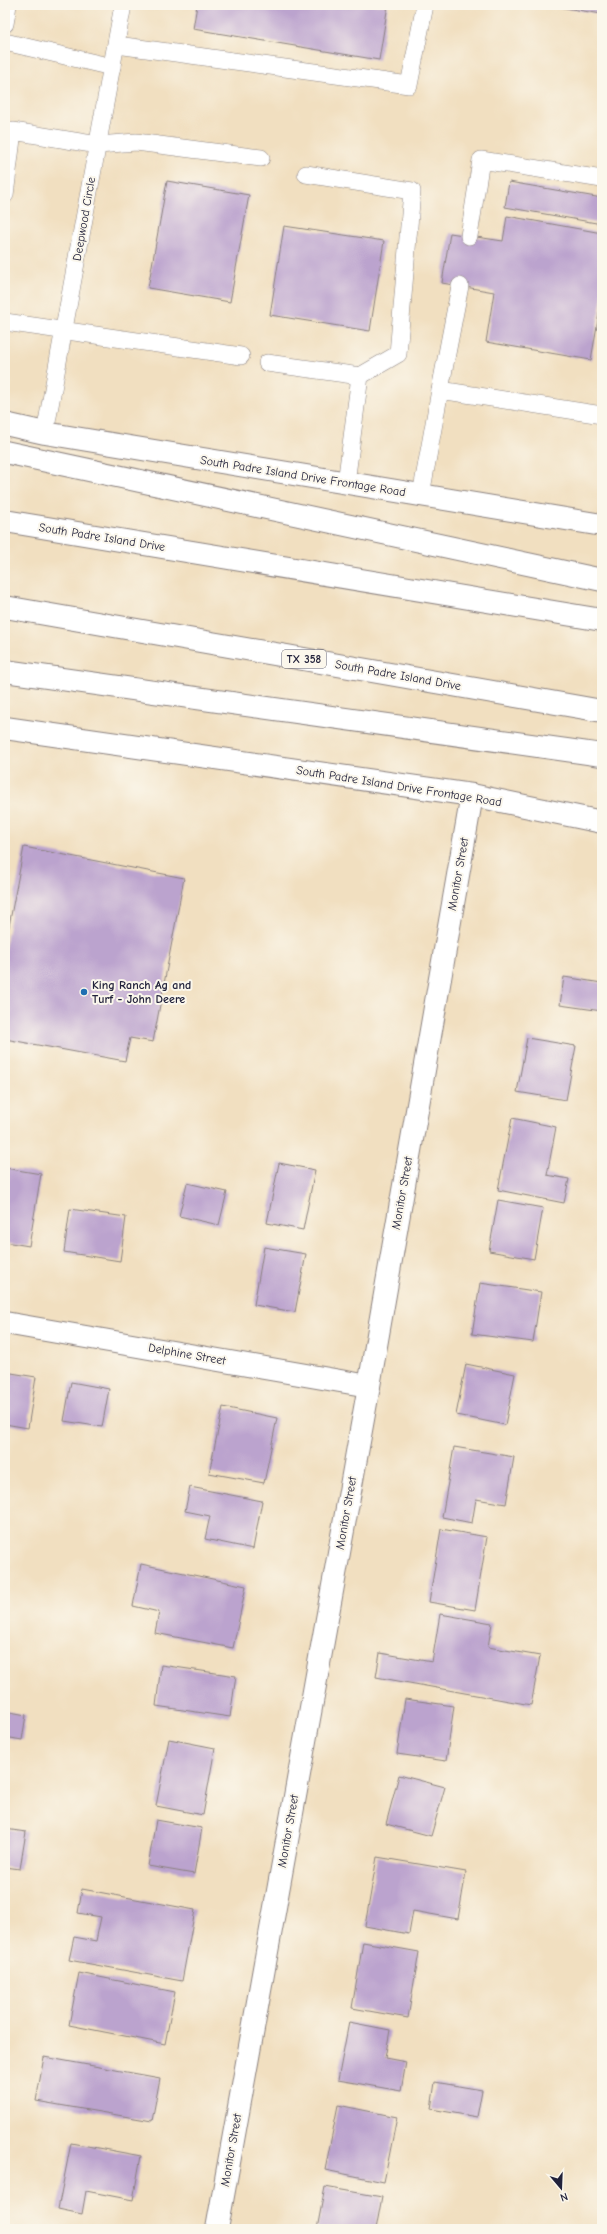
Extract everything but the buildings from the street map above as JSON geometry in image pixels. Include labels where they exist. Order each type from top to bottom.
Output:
[{"type":"main road","name":"South Padre Island Drive Frontage Road","points":[[5,424],[45,433],[602,525]]},
{"type":"main road","points":[[5,452],[602,580]]},
{"type":"main road","name":"South Padre Island Drive","points":[[5,521],[602,620]]},
{"type":"main road","name":"South Padre Island Drive","points":[[5,607],[602,711]]},
{"type":"main road","points":[[5,671],[602,755]]},
{"type":"main road","name":"South Padre Island Drive Frontage Road","points":[[5,728],[472,796],[602,822]]},
{"type":"main road","name":"Monitor Street","points":[[217,2229],[369,1386],[472,796]]},
{"type":"main road","name":"Delphine Street","points":[[5,1323],[369,1386]]},
{"type":"lane","points":[[5,24],[8,5]]},
{"type":"lane","name":"Deepwood Circle","points":[[45,433],[117,45],[123,5]]},
{"type":"lane","points":[[117,45],[409,85],[425,5]]},
{"type":"lane","points":[[5,42],[112,67]]},
{"type":"lane","points":[[5,195],[13,131],[98,145],[136,142],[261,158]]},
{"type":"lane","points":[[469,236],[481,160],[602,179]]},
{"type":"lane","points":[[267,363],[360,376],[398,354],[412,191],[306,174]]},
{"type":"lane","points":[[421,495],[460,286]]},
{"type":"lane","points":[[5,322],[241,356]]},
{"type":"lane","points":[[346,483],[360,376]]},
{"type":"lane","points":[[440,390],[602,416]]},
{"type":"place","name":"King Ranch Ag and Turf - John Deere","points":[[84,992]]}]
